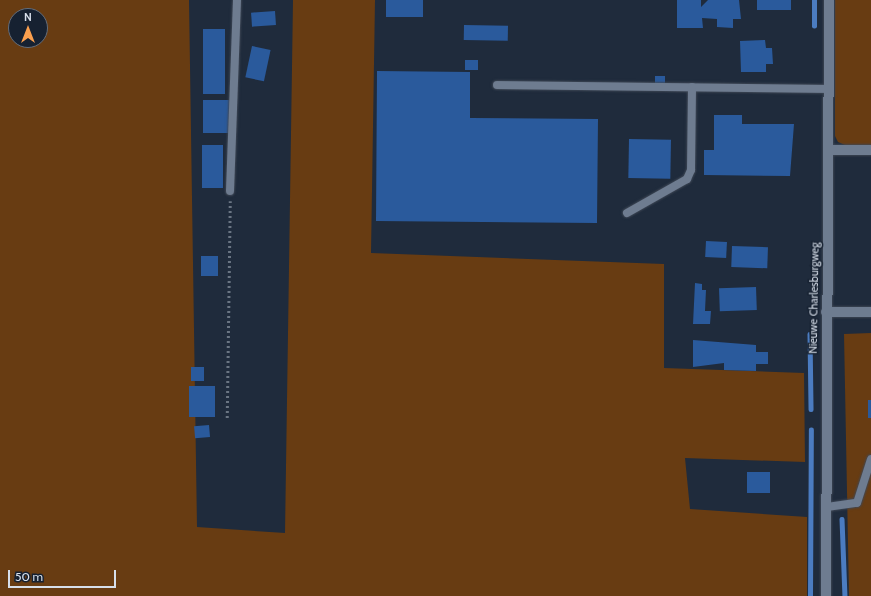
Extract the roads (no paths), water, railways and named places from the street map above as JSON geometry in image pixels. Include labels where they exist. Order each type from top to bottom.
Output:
[{"type":"street","name":"Nieuwe Charlesburgweg","points":[[826,596],[826,312],[829,0]]},
{"type":"street","points":[[828,150],[871,150]]},
{"type":"street","points":[[826,312],[871,312]]},
{"type":"lane","points":[[230,191],[237,0]]},
{"type":"lane","points":[[497,85],[828,89]]},
{"type":"lane","points":[[627,213],[687,179],[690,170],[692,87]]},
{"type":"lane","points":[[827,507],[857,502],[871,459]]},
{"type":"waterway","points":[[814,0],[814,26]]},
{"type":"waterway","points":[[810,334],[811,409]]},
{"type":"waterway","points":[[810,596],[811,430]]},
{"type":"waterway","points":[[842,519],[845,596]]}]
